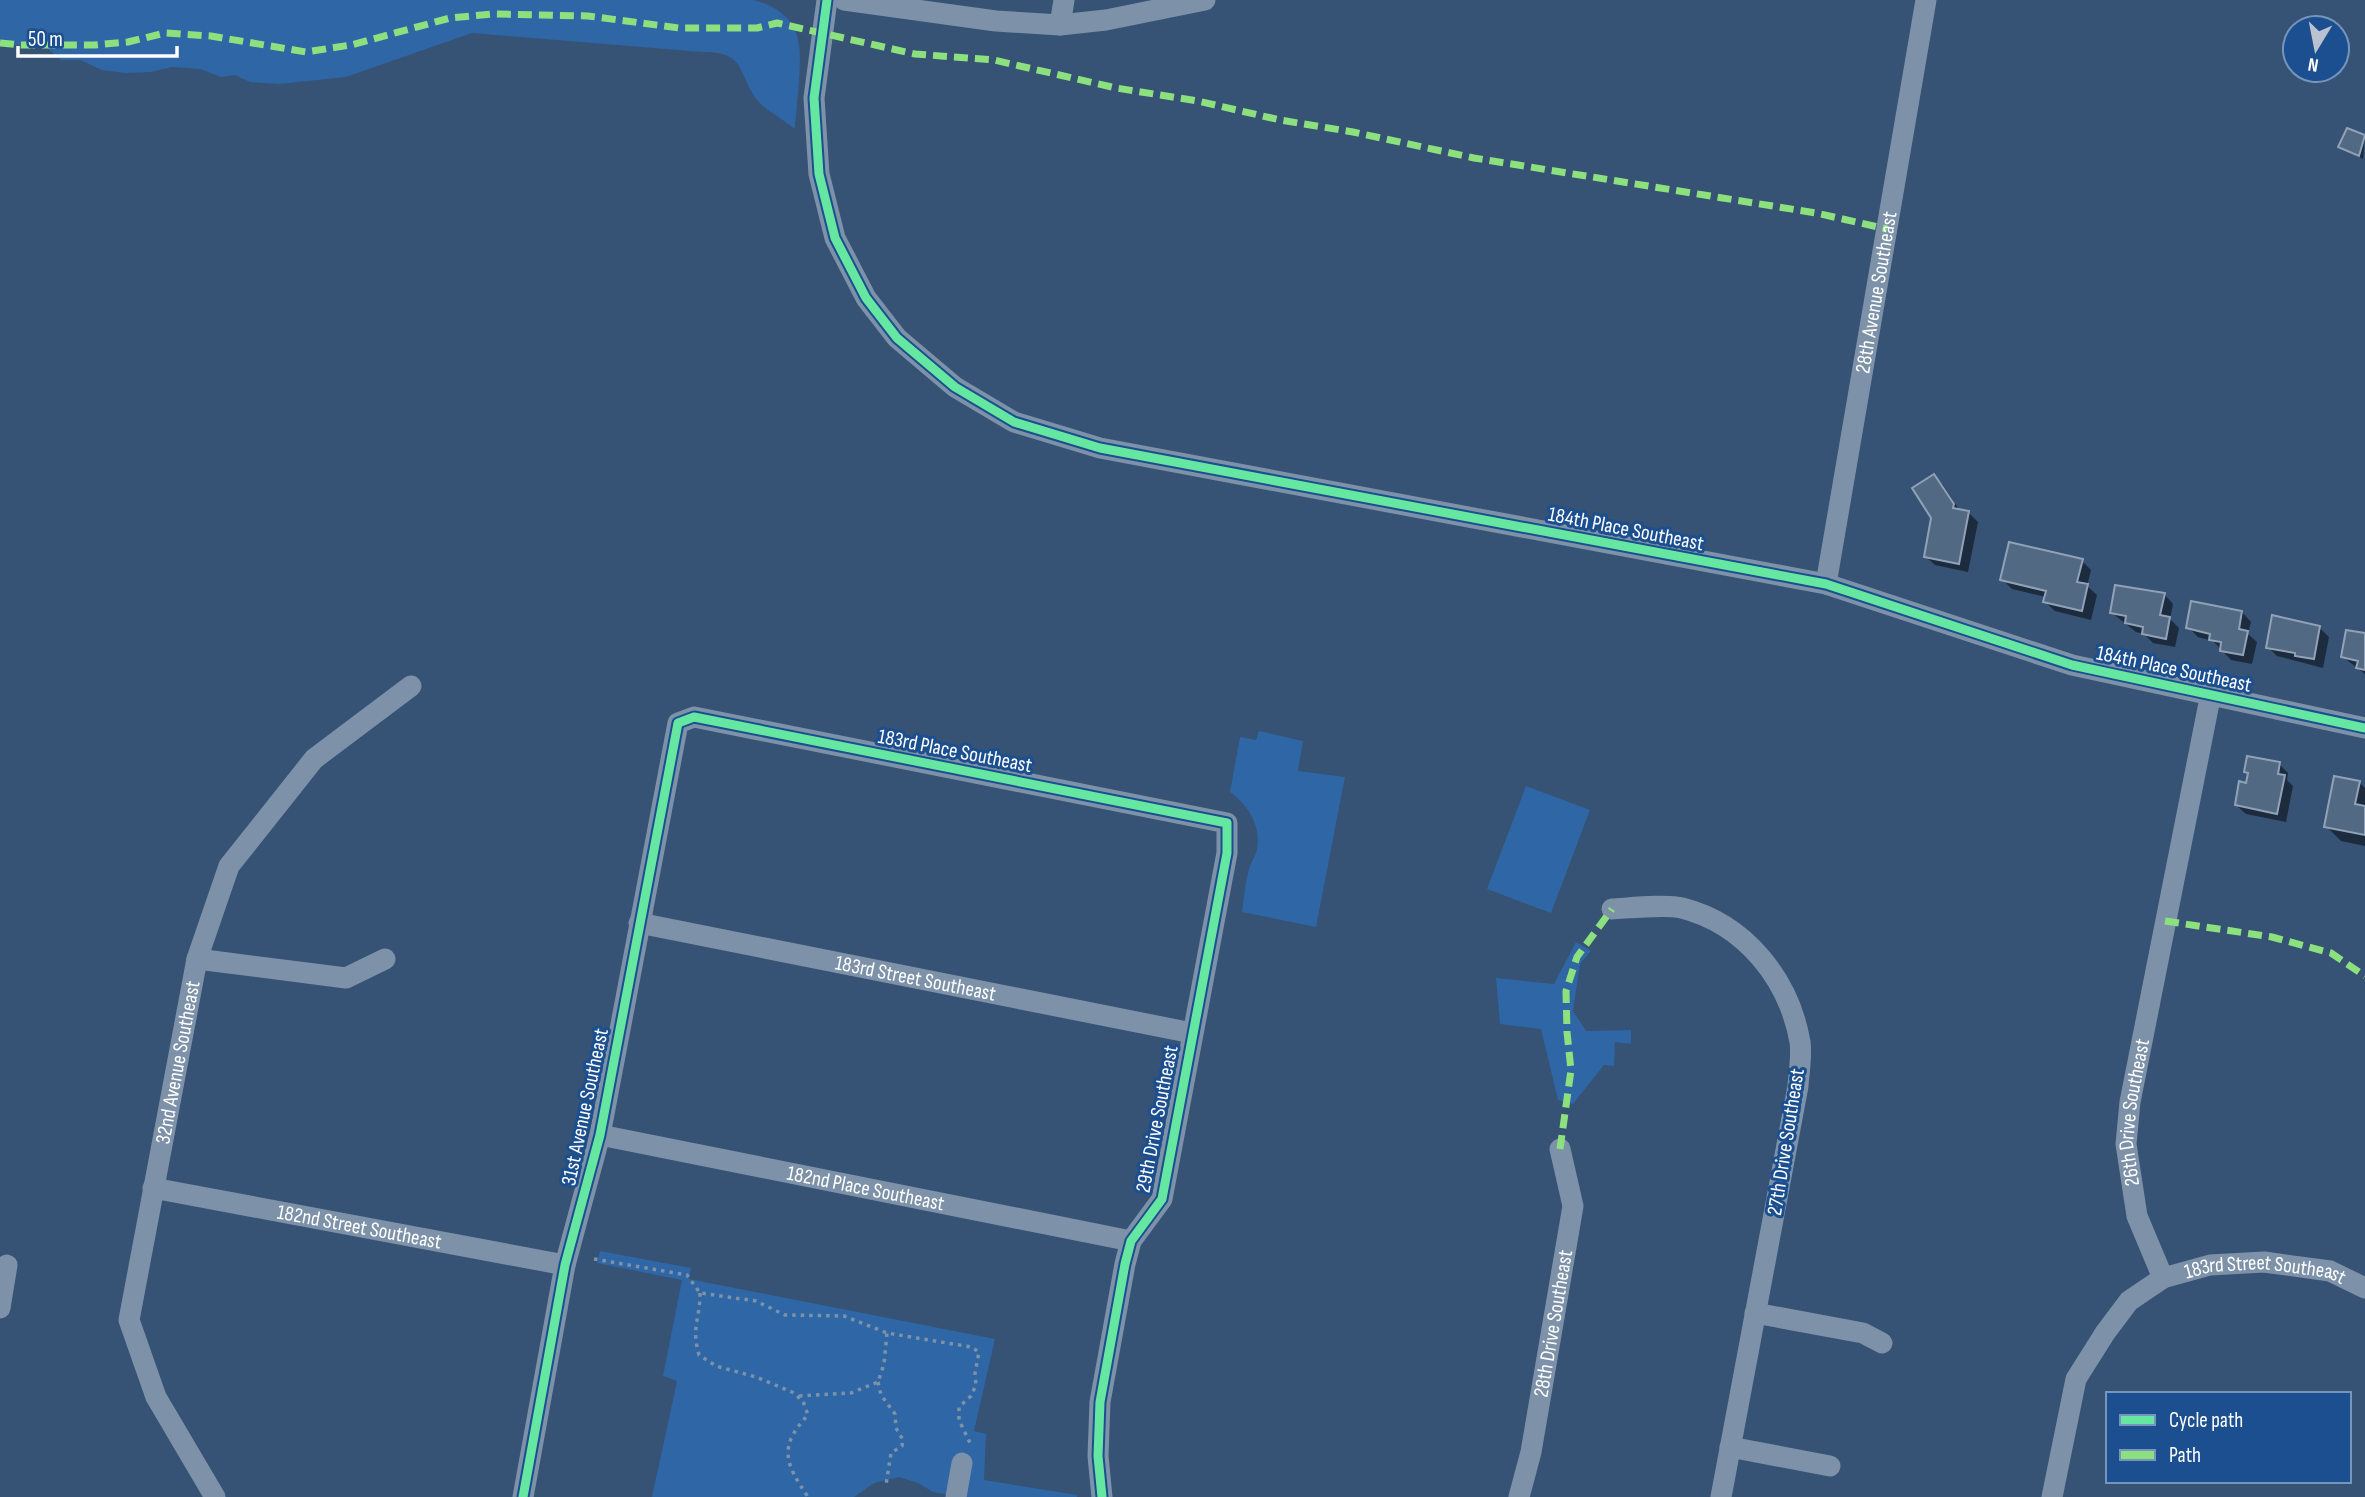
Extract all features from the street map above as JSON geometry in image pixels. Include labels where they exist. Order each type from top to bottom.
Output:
[{"type":"street","name":"184th Place Southeast","points":[[827,0],[814,98],[819,174],[835,238],[866,298],[897,338],[955,387],[1014,422],[1100,448],[1826,584],[2072,665],[2365,728]]},
{"type":"street","points":[[844,0],[996,21],[1060,25],[1106,20],[1160,4],[1205,0]]},
{"type":"street","points":[[1060,25],[1064,0]]},
{"type":"street","name":"28th Avenue Southeast","points":[[1826,584],[1926,0]]},
{"type":"street","name":"32nd Avenue Southeast","points":[[215,1497],[156,1397],[129,1320],[197,959],[229,866],[314,759],[411,686]]},
{"type":"street","name":"26th Drive Southeast","points":[[2163,1278],[2137,1216],[2126,1144],[2132,1089],[2211,693]]},
{"type":"street","name":"183rd Place Southeast","points":[[678,723],[694,717],[1227,823]]},
{"type":"street","name":"31st Avenue Southeast","points":[[523,1497],[565,1265],[600,1135],[678,723]]},
{"type":"street","name":"29th Drive Southeast","points":[[1102,1497],[1098,1456],[1100,1402],[1131,1241],[1162,1199],[1227,853],[1227,823]]},
{"type":"street","name":"27th Drive Southeast","points":[[1612,909],[1681,907],[1734,930],[1766,962],[1788,1000],[1801,1044],[1798,1086],[1721,1497]]},
{"type":"street","name":"183rd Street Southeast","points":[[639,923],[1192,1032]]},
{"type":"street","points":[[197,959],[346,978],[385,959]]},
{"type":"street","name":"182nd Place Southeast","points":[[600,1135],[1131,1241]]},
{"type":"street","name":"28th Drive Southeast","points":[[1519,1497],[1531,1452],[1573,1206],[1560,1149]]},
{"type":"street","name":"182nd Street Southeast","points":[[153,1188],[565,1265]]},
{"type":"street","name":"183rd Street Southeast","points":[[2163,1278],[2210,1265],[2263,1262],[2330,1271],[2365,1288]]},
{"type":"street","points":[[0,1308],[7,1265]]},
{"type":"street","points":[[2052,1497],[2076,1379],[2129,1301],[2163,1278]]},
{"type":"street","points":[[1755,1313],[1863,1333],[1882,1343]]},
{"type":"street","points":[[1730,1447],[1830,1466]]},
{"type":"street","points":[[956,1497],[967,1455]]},
{"type":"path","points":[[594,1259],[687,1275],[700,1293],[693,1337],[699,1355],[716,1366],[756,1377],[803,1401],[808,1415],[794,1431],[788,1452],[790,1471],[807,1497]]},
{"type":"path","points":[[700,1293],[756,1301],[785,1315],[844,1316],[887,1333],[971,1347],[979,1352],[976,1385],[971,1396],[960,1407],[959,1420],[967,1455]]},
{"type":"path","points":[[886,1485],[891,1453],[902,1446],[903,1440],[896,1428],[895,1414],[881,1395],[878,1382],[884,1364],[887,1333]]},
{"type":"path","points":[[797,1396],[851,1393],[878,1382]]},
{"type":"shaded area","points":[[0,0],[753,0],[780,12],[791,22],[797,36],[800,69],[795,129],[763,106],[736,62],[718,53],[472,33],[346,77],[279,84],[250,82],[235,75],[221,77],[200,69],[172,67],[151,72],[125,73],[102,70],[80,60],[61,60],[46,47],[0,44]]},
{"type":"shaded area","points":[[1259,731],[1303,741],[1298,771],[1345,777],[1316,927],[1242,912],[1248,874],[1258,840],[1248,809],[1230,792],[1240,737],[1256,740]]},
{"type":"shaded area","points":[[1526,786],[1590,810],[1551,913],[1487,889]]},
{"type":"shaded area","points":[[1576,942],[1591,951],[1580,964],[1573,1011],[1586,1031],[1631,1030],[1631,1044],[1615,1042],[1614,1066],[1604,1065],[1573,1104],[1558,1100],[1541,1029],[1500,1024],[1496,978],[1554,984]]},
{"type":"shaded area","points":[[600,1251],[691,1268],[689,1279],[995,1339],[974,1431],[986,1434],[984,1480],[1077,1497],[962,1497],[933,1492],[918,1483],[899,1477],[874,1483],[854,1497],[652,1497],[677,1381],[663,1376],[682,1280],[597,1263]]},
{"type":"building","points":[[2347,128],[2365,135],[2359,156],[2338,147]]},
{"type":"building","points":[[1934,474],[1954,504],[1953,508],[1969,511],[1959,564],[1924,557],[1931,518],[1912,488]]},
{"type":"building","points":[[2009,542],[2083,559],[2077,582],[2088,584],[2082,611],[2043,602],[2046,591],[2000,580]]},
{"type":"building","points":[[2115,585],[2165,593],[2160,615],[2170,617],[2166,639],[2142,634],[2143,627],[2125,623],[2126,616],[2110,613]]},
{"type":"building","points":[[2191,601],[2242,611],[2239,629],[2248,631],[2243,655],[2220,651],[2221,642],[2209,640],[2210,634],[2186,628]]},
{"type":"building","points":[[2272,615],[2320,626],[2314,659],[2266,648]]},
{"type":"building","points":[[2346,630],[2365,633],[2365,670],[2356,668],[2358,661],[2341,657]]},
{"type":"building","points":[[2247,756],[2280,762],[2278,774],[2285,775],[2277,814],[2235,805],[2239,781],[2246,783],[2248,773],[2244,772]]},
{"type":"building","points":[[2334,776],[2360,781],[2355,804],[2365,806],[2365,835],[2324,827]]},
{"type":"marked path","points":[[0,43],[94,45],[128,42],[165,33],[211,36],[306,52],[351,45],[450,18],[493,14],[588,16],[679,28],[757,28],[777,23],[915,54],[994,60],[1116,88],[1198,101],[1474,158],[1816,213],[1887,229]]},
{"type":"marked path","points":[[1560,1149],[1571,1070],[1566,991],[1577,957],[1612,909]]},
{"type":"marked path","points":[[2165,921],[2272,937],[2331,953],[2365,976]]},
{"type":"cycle path","points":[[827,0],[814,98],[819,174],[835,238],[866,298],[897,338],[955,387],[1014,422],[1100,448],[1826,584],[2072,665],[2365,728]]},
{"type":"cycle path","points":[[523,1497],[565,1265],[600,1135],[678,723],[694,717],[1227,823],[1227,853],[1162,1199],[1131,1241],[1125,1264],[1100,1402],[1098,1456],[1102,1497]]}]
